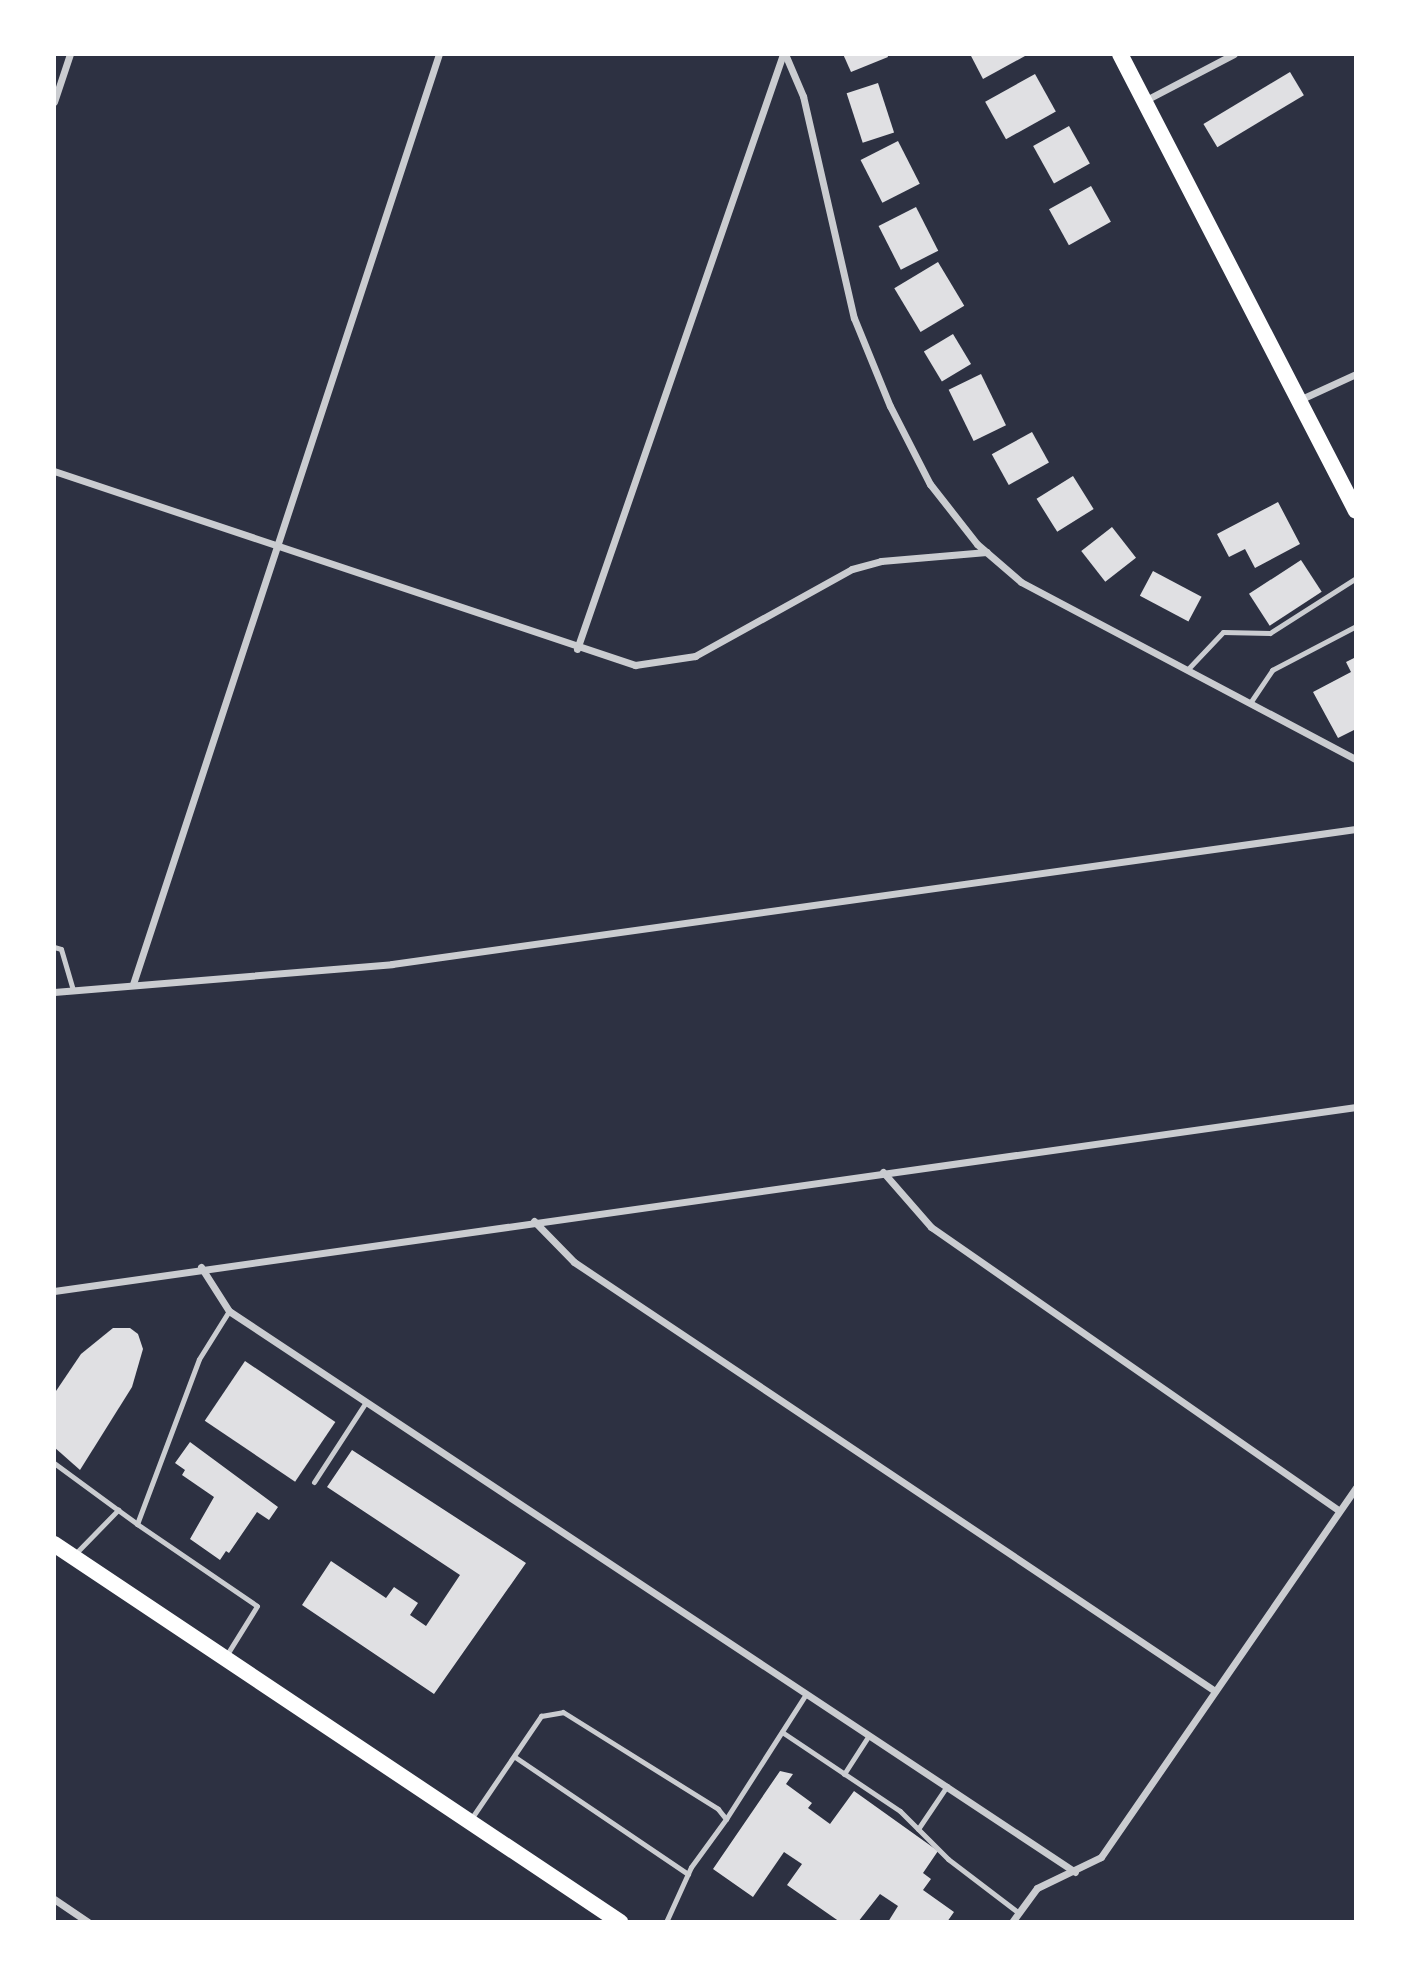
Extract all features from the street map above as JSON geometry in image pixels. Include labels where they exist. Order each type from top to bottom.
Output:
[{"type":"main road","points":[[1120,54],[1146,100],[1297,401],[1352,494],[1356,511]]},
{"type":"main road","points":[[54,1544],[620,1922]]},
{"type":"street","points":[[54,102],[70,54]]},
{"type":"street","points":[[133,984],[439,54]]},
{"type":"street","points":[[577,649],[784,54]]},
{"type":"street","points":[[784,54],[803,96],[859,331],[929,484],[987,552],[1021,582],[1356,759]]},
{"type":"street","points":[[1146,100],[1234,54]]},
{"type":"street","points":[[1297,401],[1356,374]]},
{"type":"street","points":[[54,471],[613,661],[656,665],[695,656],[852,569],[881,561],[987,552]]},
{"type":"street","points":[[54,992],[392,964],[1356,829]]},
{"type":"street","points":[[54,1291],[201,1267],[1356,1107]]},
{"type":"street","points":[[883,1172],[930,1227],[1339,1511]]},
{"type":"street","points":[[534,1221],[574,1262],[1215,1691]]},
{"type":"street","points":[[201,1267],[229,1311],[1076,1872]]},
{"type":"street","points":[[1013,1922],[1037,1888],[1076,1872],[1101,1857],[1356,1486]]},
{"type":"street","points":[[54,1899],[88,1922]]},
{"type":"lane","points":[[1187,670],[1223,632],[1270,633],[1356,578]]},
{"type":"lane","points":[[1250,703],[1272,670],[1356,626]]},
{"type":"lane","points":[[54,947],[61,949],[73,990]]},
{"type":"lane","points":[[137,1524],[199,1359],[229,1311]]},
{"type":"lane","points":[[314,1482],[366,1402]]},
{"type":"lane","points":[[54,1463],[257,1606],[225,1658]]},
{"type":"lane","points":[[73,1556],[118,1510]]},
{"type":"lane","points":[[666,1922],[688,1874],[806,1694]]},
{"type":"lane","points":[[470,1822],[541,1716],[563,1712],[718,1809],[726,1819]]},
{"type":"lane","points":[[782,1732],[918,1829],[1018,1913]]},
{"type":"lane","points":[[844,1774],[869,1735]]},
{"type":"lane","points":[[515,1757],[688,1874]]},
{"type":"lane","points":[[918,1829],[947,1786]]},
{"type":"building","points":[[843,54],[887,54],[888,57],[851,72]]},
{"type":"building","points":[[970,54],[1024,54],[1025,56],[983,79]]},
{"type":"building","points":[[1290,72],[1304,95],[1217,147],[1203,124]]},
{"type":"building","points":[[1035,74],[1056,112],[1006,139],[985,102]]},
{"type":"building","points":[[878,83],[894,132],[863,143],[847,93]]},
{"type":"building","points":[[1069,126],[1090,164],[1054,183],[1033,146]]},
{"type":"building","points":[[898,141],[920,184],[882,203],[861,160]]},
{"type":"building","points":[[1091,186],[1111,222],[1069,245],[1049,209]]},
{"type":"building","points":[[916,207],[938,251],[901,270],[879,226]]},
{"type":"building","points":[[938,262],[964,306],[921,332],[894,288]]},
{"type":"building","points":[[953,334],[971,364],[942,382],[924,352]]},
{"type":"building","points":[[981,374],[1006,425],[974,441],[949,390]]},
{"type":"building","points":[[1032,432],[1049,463],[1009,485],[992,454]]},
{"type":"building","points":[[1073,476],[1094,509],[1057,532],[1037,499]]},
{"type":"building","points":[[1278,502],[1300,544],[1255,568],[1245,549],[1229,557],[1217,534]]},
{"type":"building","points":[[1112,527],[1136,558],[1105,582],[1081,551]]},
{"type":"building","points":[[1301,560],[1322,592],[1270,626],[1249,594]]},
{"type":"building","points":[[1153,571],[1202,597],[1188,622],[1140,596]]},
{"type":"building","points":[[1356,657],[1356,729],[1338,738],[1313,692],[1351,672],[1346,662]]},
{"type":"building","points":[[113,1328],[130,1328],[138,1334],[143,1349],[132,1387],[80,1470],[54,1447],[54,1394],[81,1354]]},
{"type":"building","points":[[245,1361],[335,1422],[295,1482],[205,1421]]},
{"type":"building","points":[[190,1442],[278,1507],[269,1520],[257,1512],[229,1553],[226,1551],[220,1560],[190,1539],[214,1497],[182,1475],[185,1470],[175,1463]]},
{"type":"building","points":[[352,1450],[526,1563],[434,1694],[302,1605],[331,1561],[386,1598],[394,1587],[418,1603],[410,1615],[426,1626],[460,1575],[327,1487]]},
{"type":"building","points":[[780,1771],[793,1774],[786,1784],[812,1803],[808,1808],[830,1824],[854,1791],[938,1851],[923,1873],[931,1879],[923,1890],[954,1912],[947,1922],[888,1922],[898,1906],[880,1894],[858,1922],[840,1922],[787,1885],[802,1864],[784,1852],[753,1897],[713,1869]]}]
